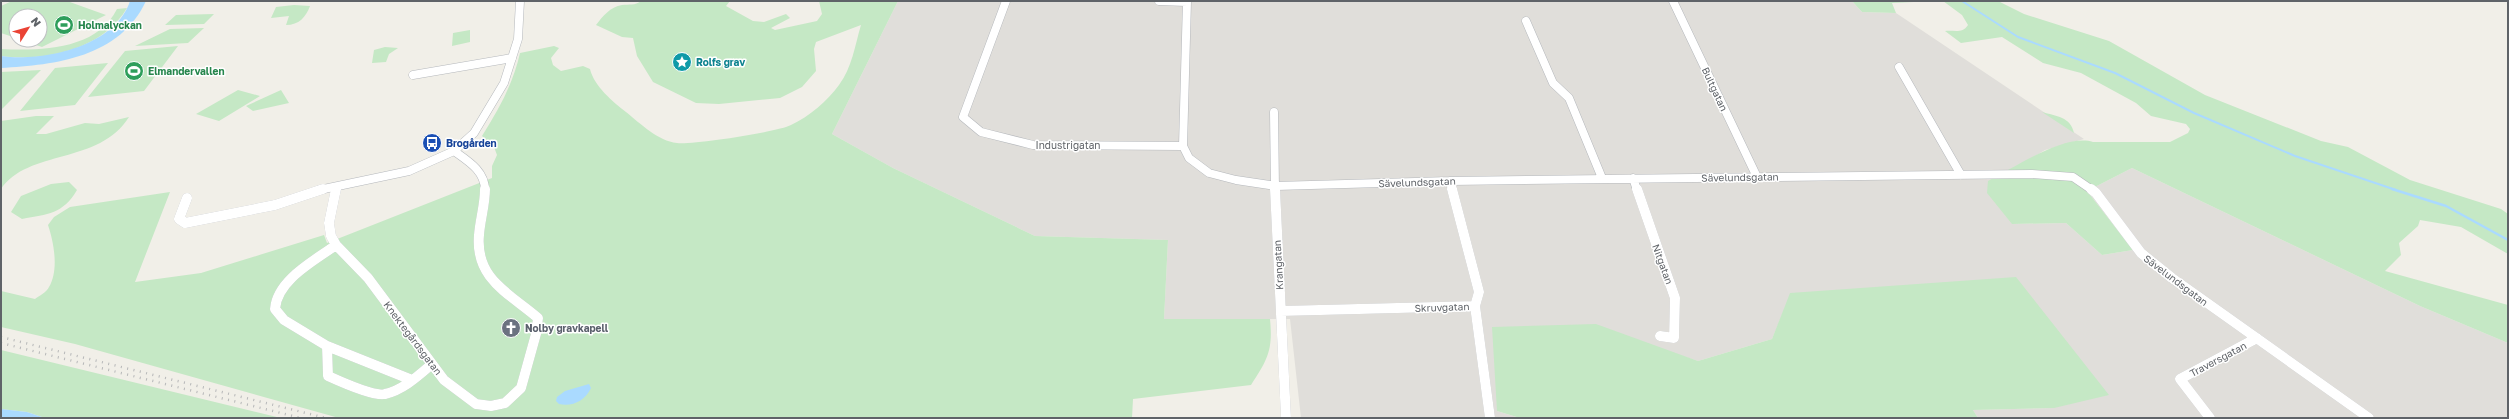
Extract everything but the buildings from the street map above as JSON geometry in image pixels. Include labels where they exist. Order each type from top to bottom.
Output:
[{"type":"street","points":[[187,198],[179,219],[185,223],[275,205],[336,187],[409,171],[454,151],[470,137],[487,114],[504,84],[518,39],[520,1]]},
{"type":"street","name":"Industrigatan","points":[[1006,1],[963,117],[981,132],[1033,145],[1183,146]]},
{"type":"street","points":[[1159,1],[1187,2],[1183,146]]},
{"type":"street","name":"Bultgatan","points":[[1673,1],[1757,177]]},
{"type":"street","points":[[1526,21],[1553,83],[1569,98],[1602,178]]},
{"type":"street","points":[[413,75],[512,58]]},
{"type":"street","points":[[1899,68],[1961,175]]},
{"type":"street","name":"Krangatan","points":[[1274,112],[1276,186],[1275,213],[1286,418]]},
{"type":"street","name":"Sävelundsgatan","points":[[1183,146],[1186,157],[1201,169],[1218,176],[1276,186],[1602,178],[2032,174],[2073,177],[2096,193],[2141,253],[2172,278],[2369,418]]},
{"type":"street","name":"Knektegårdsgatan","points":[[336,187],[328,223],[329,231],[336,246],[368,278],[444,380],[476,404],[491,406],[505,403],[521,388],[536,334],[538,318],[510,297],[480,260],[478,250],[485,189],[483,176],[474,164],[454,151]]},
{"type":"street","name":"Nitgatan","points":[[1633,178],[1675,298],[1674,338],[1660,336]]},
{"type":"street","name":"Skruvgatan","points":[[1281,311],[1475,306],[1479,292],[1450,181]]},
{"type":"street","points":[[336,246],[297,273],[276,297],[275,309],[284,320],[327,346],[412,380]]},
{"type":"street","points":[[1475,306],[1490,418]]},
{"type":"street","name":"Traversgatan","points":[[2210,418],[2180,378],[2257,338]]},
{"type":"street","points":[[327,346],[328,376],[345,384],[383,395],[394,392],[432,364]]},
{"type":"shaded area","points":[[898,1],[1852,1],[1862,12],[1896,13],[2084,139],[2045,150],[2022,164],[2012,224],[2066,223],[2102,255],[2133,250],[2087,191],[2132,168],[2420,306],[2508,343],[2508,418],[1978,418],[1973,410],[2054,408],[1791,293],[1772,339],[1698,361],[1657,348],[1497,411],[1520,418],[1301,418],[1290,319],[1164,319],[1168,240],[1035,236],[893,168],[832,134]]},
{"type":"green space","name":"Holmalyckan","points":[[12,1],[67,1],[106,15],[48,44],[48,8],[8,8],[8,35],[1,33],[1,6]]},
{"type":"green space","points":[[641,1],[730,1],[726,6],[753,21],[764,22],[786,14],[790,18],[771,28],[775,30],[817,21],[822,14],[819,1],[898,1],[832,134],[893,168],[1035,236],[1168,240],[1164,319],[1270,319],[1270,347],[1262,368],[1251,385],[1133,399],[1132,418],[339,418],[75,344],[1,327],[1,291],[35,299],[48,289],[52,280],[55,265],[54,248],[48,225],[54,217],[70,207],[170,192],[135,282],[201,273],[324,235],[327,243],[492,178],[492,166],[497,155],[494,147],[482,136],[505,96],[514,75],[520,53],[554,46],[559,48],[551,58],[553,65],[561,71],[583,66],[590,69],[595,81],[605,93],[650,131],[670,142],[699,142],[783,128],[798,122],[818,108],[839,85],[847,71],[853,56],[861,25],[816,42],[814,49],[816,71],[802,87],[780,98],[719,104],[696,103],[653,82],[637,56],[633,38],[622,37],[596,25],[610,10],[618,6],[639,3]]},
{"type":"green space","points":[[1852,1],[1935,1],[1892,3],[1896,13],[1862,12]]},
{"type":"green space","points":[[1943,1],[1998,1],[2024,14],[2109,41],[2205,95],[2321,141],[2348,147],[2410,180],[2501,209],[2508,214],[2508,254],[2461,227],[2420,220],[2418,226],[2399,243],[2401,255],[2385,271],[2508,305],[2508,343],[2420,306],[2132,168],[2087,191],[2133,250],[2102,255],[2066,223],[2012,224],[1987,193],[1988,181],[2025,161],[2040,153],[2068,142],[2170,142],[2188,133],[2190,129],[2186,124],[2151,116],[2136,103],[2081,73],[2043,63],[2002,37],[1961,43],[1945,31],[1961,31],[1968,25],[1962,15]]},
{"type":"green space","points":[[294,5],[310,6],[304,17],[295,24],[286,25],[289,16],[271,18],[276,7]]},
{"type":"green space","points":[[127,8],[116,22],[103,34],[88,43],[71,50],[54,55],[36,57],[1,56],[1,49],[16,50],[50,48],[82,40],[96,33],[108,23],[117,9]]},
{"type":"green space","points":[[214,14],[204,24],[165,25],[176,15]]},
{"type":"green space","points":[[204,28],[188,43],[135,46],[170,29]]},
{"type":"green space","points":[[470,30],[470,42],[452,46],[453,33]]},
{"type":"green space","name":"Elmandervallen","points":[[178,46],[144,91],[88,97],[125,51]]},
{"type":"green space","points":[[385,47],[398,48],[389,54],[386,62],[372,63],[374,50]]},
{"type":"green space","points":[[108,63],[75,105],[20,111],[55,68]]},
{"type":"green space","points":[[41,70],[1,110],[1,72]]},
{"type":"green space","points":[[238,90],[260,96],[219,121],[196,114]]},
{"type":"green space","points":[[281,90],[289,103],[253,111],[246,106]]},
{"type":"green space","points":[[2042,112],[2066,120],[2070,124],[2074,133]]},
{"type":"green space","points":[[36,116],[54,116],[36,134],[46,134],[85,123],[99,124],[129,117],[116,132],[100,143],[28,168],[13,176],[1,189],[1,121]]},
{"type":"green space","points":[[69,182],[77,190],[66,204],[54,212],[22,219],[11,212],[21,196],[51,184]]},
{"type":"green space","points":[[2016,277],[2109,395],[2054,408],[1973,410],[1978,418],[1520,418],[1497,411],[1492,327],[1596,324],[1698,361],[1772,339],[1790,293]]},
{"type":"green space","points":[[1,350],[281,418],[45,418],[27,412],[1,409]]},
{"type":"water","points":[[130,1],[146,1],[135,20],[120,35],[103,46],[64,60],[22,67],[1,68],[1,56],[18,57],[56,53],[75,48],[93,40],[109,30],[122,17]]},
{"type":"water","points":[[589,384],[591,388],[582,400],[569,405],[559,404],[556,401],[557,397],[565,391]]},
{"type":"water","points":[[1,409],[27,412],[45,418],[1,418]]},
{"type":"waterway","points":[[1962,1],[2018,37],[2115,73],[2194,113],[2295,156],[2396,190]]},
{"type":"waterway","points":[[2392,189],[2446,206],[2508,240]]},
{"type":"railway","points":[[1,337],[326,418]]},
{"type":"railway","points":[[1,343],[301,418]]},
{"type":"place","name":"Holmalyckan","points":[[64,25]]},
{"type":"place","name":"Rolfs grav","points":[[682,62]]},
{"type":"place","name":"Elmandervallen","points":[[134,71]]},
{"type":"place","name":"Brogården","points":[[432,143]]},
{"type":"place","name":"Nolby gravkapell","points":[[511,328]]}]
